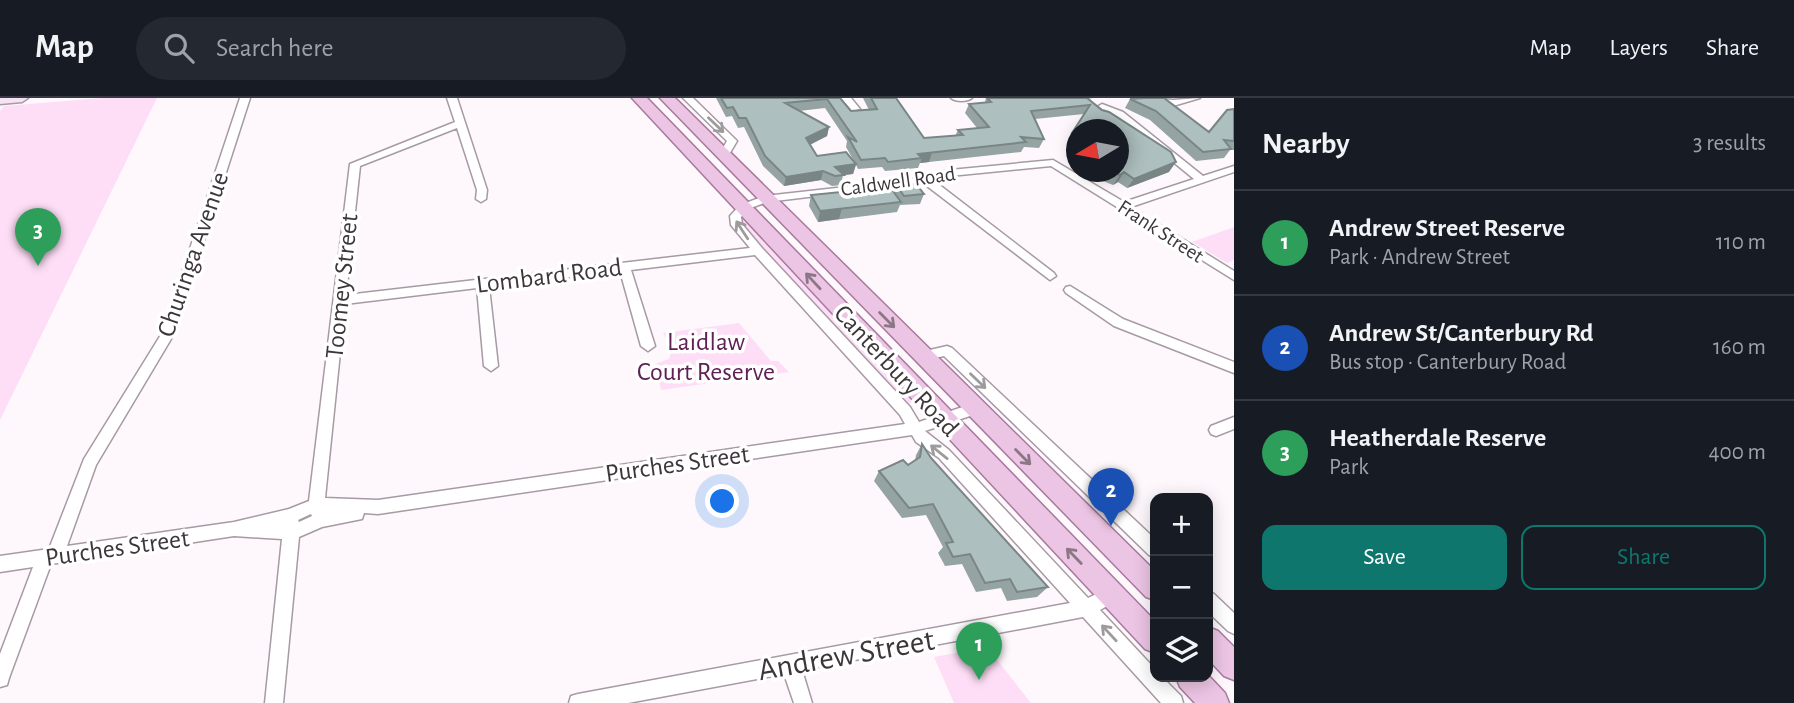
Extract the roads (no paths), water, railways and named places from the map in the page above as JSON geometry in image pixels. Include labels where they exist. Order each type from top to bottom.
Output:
[{"type":"main road","points":[[0,100],[22,98]]},
{"type":"main road","name":"Canterbury Road","points":[[639,98],[1150,635]]},
{"type":"main road","name":"Canterbury Road","points":[[667,98],[1150,583]]},
{"type":"main road","points":[[1213,645],[1234,666]]},
{"type":"main road","points":[[1195,682],[1215,703]]},
{"type":"street","name":"Churinga Avenue","points":[[0,678],[89,463],[168,334],[245,98]]},
{"type":"street","points":[[452,98],[482,190],[481,199]]},
{"type":"street","points":[[688,98],[732,141],[723,156]]},
{"type":"street","points":[[846,98],[855,109]]},
{"type":"street","points":[[956,98],[967,98]]},
{"type":"street","points":[[1154,98],[1173,103],[1195,98]]},
{"type":"street","points":[[1102,107],[1120,114],[1202,180]]},
{"type":"street","name":"Toomey Street","points":[[319,513],[355,164],[460,123]]},
{"type":"street","name":"Caldwell Road","points":[[744,207],[765,199],[926,180],[950,173],[1053,163]]},
{"type":"street","name":"Frank Street","points":[[1053,163],[1234,276]]},
{"type":"street","points":[[1123,206],[1234,169]]},
{"type":"street","points":[[926,180],[1050,276]]},
{"type":"street","name":"Canterbury Road","points":[[744,207],[735,216],[737,225],[758,251],[905,411],[921,438],[944,454],[1174,703]]},
{"type":"street","name":"Lombard Road","points":[[341,300],[758,251]]},
{"type":"street","points":[[624,266],[648,346]]},
{"type":"street","points":[[483,283],[491,366]]},
{"type":"street","points":[[1070,290],[1102,314],[1126,326],[1182,345],[1234,369]]},
{"type":"street","name":"Canterbury Road","points":[[922,356],[947,351],[1150,545]]},
{"type":"street","name":"Purches Street","points":[[0,564],[234,530],[266,529],[292,524],[319,513],[349,516],[378,508],[914,429],[974,409]]},
{"type":"street","points":[[1216,430],[1234,423]]},
{"type":"street","points":[[274,703],[292,524]]},
{"type":"street","name":"Andrew Street","points":[[578,703],[1086,608],[1112,594]]},
{"type":"street","points":[[1213,605],[1234,625]]},
{"type":"street","points":[[790,663],[803,703]]},
{"type":"place","name":"Heatherdale Reserve","points":[[38,266]]},
{"type":"place","name":"Andrew St/Canterbury Rd","points":[[1111,526]]},
{"type":"place","name":"Andrew Street Reserve","points":[[979,680]]},
{"type":"park label","name":"Laidlaw Court Reserve","points":[[706,356]]}]
